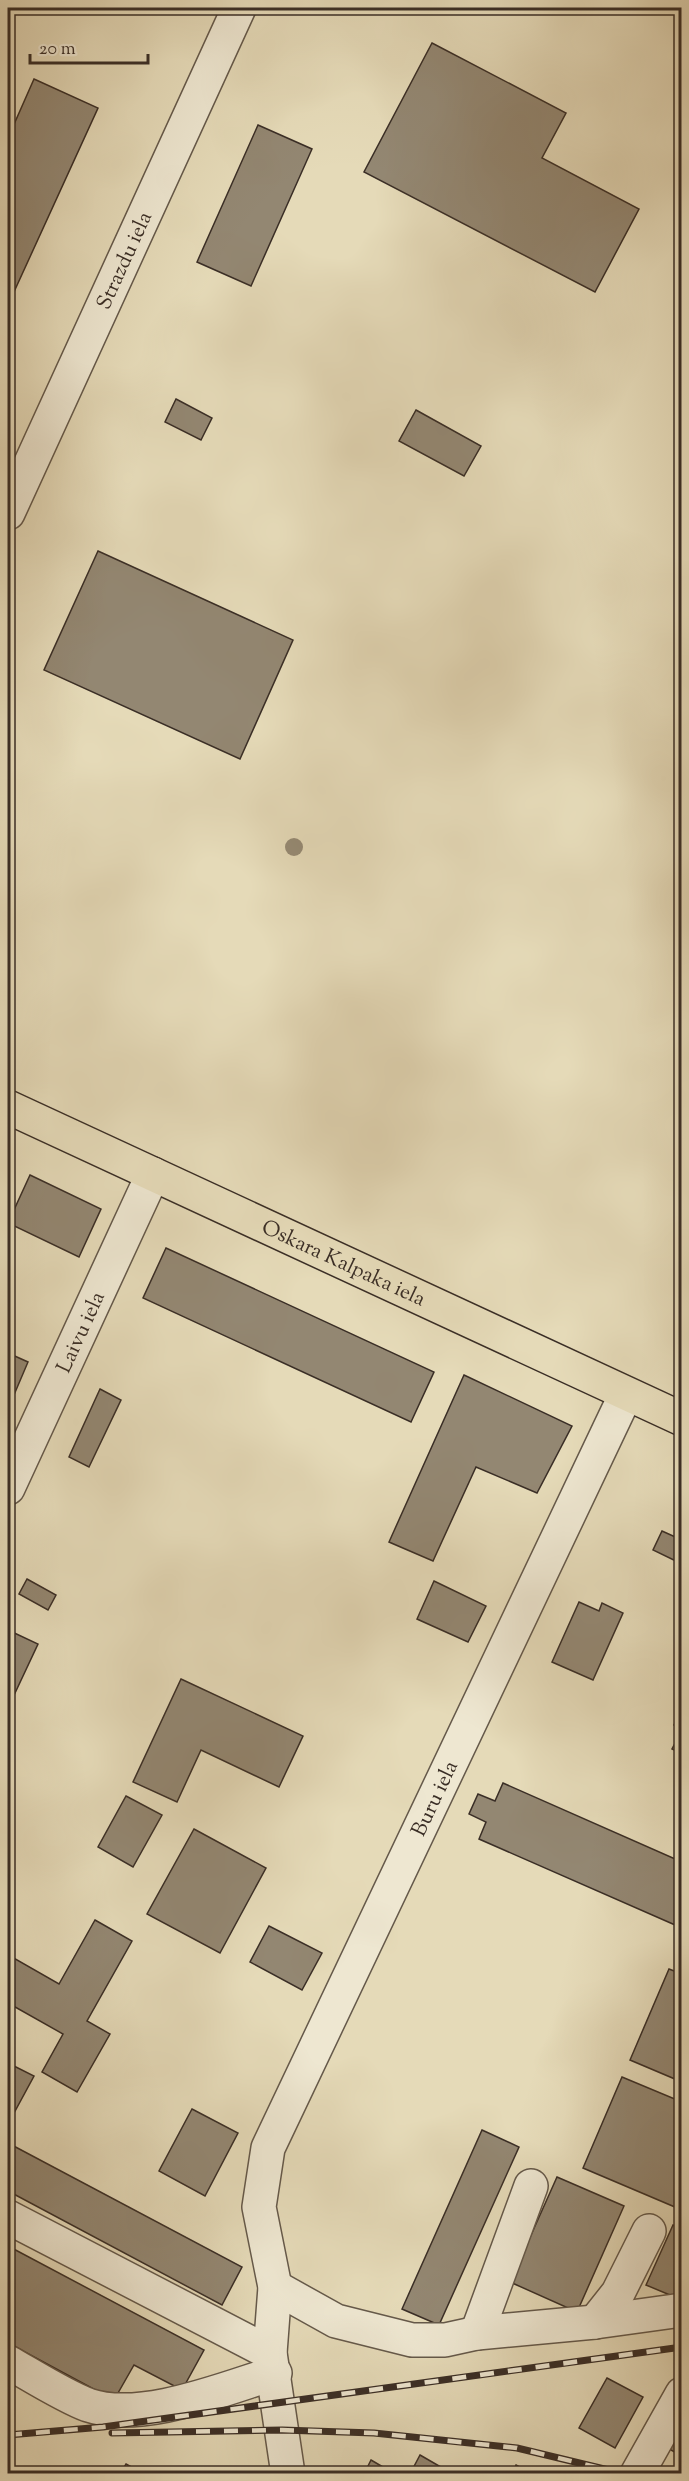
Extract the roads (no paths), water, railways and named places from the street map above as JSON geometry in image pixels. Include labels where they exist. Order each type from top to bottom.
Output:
[{"type":"main road","name":"Oskara Kalpaka iela","points":[[8,1107],[681,1419]]},
{"type":"street","name":"Strazdu iela","points":[[8,513],[239,8]]},
{"type":"street","name":"Laivu iela","points":[[8,1488],[153,1174]]},
{"type":"street","name":"Buru iela","points":[[288,2474],[273,2363],[275,2287],[259,2207],[268,2148],[626,1394]]},
{"type":"street","points":[[477,2333],[531,2186]]},
{"type":"street","points":[[8,2217],[273,2363]]},
{"type":"street","points":[[595,2322],[618,2293],[649,2231]]},
{"type":"street","points":[[275,2287],[336,2321],[412,2340],[445,2340],[477,2333],[595,2322],[681,2310]]},
{"type":"street","points":[[8,2362],[88,2404],[121,2412],[183,2401],[273,2363]]},
{"type":"street","points":[[637,2474],[681,2394]]},
{"type":"railway","points":[[8,2435],[103,2427],[682,2347]]},
{"type":"railway","points":[[112,2433],[282,2430],[374,2433],[517,2448],[625,2474]]}]
